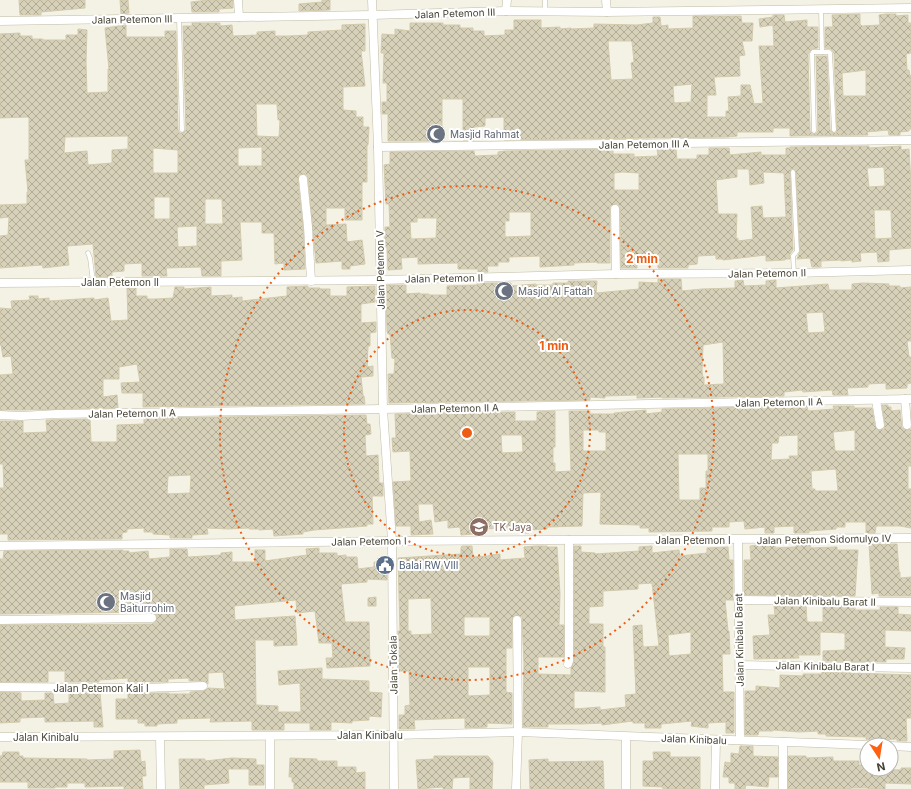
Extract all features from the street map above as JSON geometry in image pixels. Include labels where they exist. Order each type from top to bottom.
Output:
[{"type":"street","points":[[238,0],[239,17]]},
{"type":"street","name":"Jalan Petemon V","points":[[372,0],[378,147],[382,409],[392,540]]},
{"type":"street","points":[[506,11],[507,0]]},
{"type":"street","points":[[606,0],[606,12]]},
{"type":"street","name":"Jalan Petemon III","points":[[0,21],[372,15],[506,11],[606,12],[911,8]]},
{"type":"street","name":"Jalan Petemon III A","points":[[378,147],[911,140]]},
{"type":"street","points":[[303,179],[311,280]]},
{"type":"street","points":[[615,209],[616,274]]},
{"type":"street","name":"Jalan Petemon II","points":[[0,283],[380,280],[616,274],[911,270]]},
{"type":"street","points":[[907,425],[908,399]]},
{"type":"street","name":"Jalan Petemon II A","points":[[0,415],[21,416],[57,414],[908,399]]},
{"type":"street","points":[[876,400],[880,424]]},
{"type":"street","name":"Jalan Petemon Sidomulyo IV","points":[[738,540],[911,538]]},
{"type":"street","name":"Jalan Petemon I","points":[[0,546],[392,540],[738,540]]},
{"type":"street","name":"Jalan Tokala","points":[[392,540],[394,789]]},
{"type":"street","points":[[568,664],[569,540]]},
{"type":"street","name":"Jalan Kinibalu Barat","points":[[738,540],[740,740]]},
{"type":"street","name":"Jalan Kinibalu Barat II","points":[[738,600],[911,602]]},
{"type":"street","points":[[0,620],[152,618]]},
{"type":"street","points":[[516,789],[518,732],[517,620]]},
{"type":"street","name":"Jalan Kinibalu Barat I","points":[[740,665],[911,668]]},
{"type":"street","name":"Jalan Petemon Kali I","points":[[0,687],[144,688],[203,686]]},
{"type":"street","name":"Jalan Kinibalu","points":[[0,737],[394,735],[518,732],[859,745]]},
{"type":"street","points":[[270,736],[270,789]]},
{"type":"street","points":[[626,736],[626,789]]},
{"type":"street","points":[[160,737],[161,789]]},
{"type":"street","points":[[715,789],[716,740]]},
{"type":"street","points":[[783,742],[783,789]]},
{"type":"street","points":[[899,746],[911,747]]},
{"type":"lane","points":[[544,12],[545,0]]},
{"type":"lane","points":[[821,9],[822,52]]},
{"type":"lane","points":[[179,18],[182,130]]},
{"type":"lane","points":[[814,131],[812,53],[822,52],[830,53],[834,130]]},
{"type":"lane","points":[[793,172],[797,251],[793,256],[794,272]]},
{"type":"lane","points":[[88,253],[93,282]]},
{"type":"building","points":[[19,0],[85,0],[85,8],[41,12],[41,15],[20,15]]},
{"type":"building","points":[[120,0],[128,0],[129,13],[121,14]]},
{"type":"building","points":[[233,0],[233,8],[219,9],[219,12],[192,12],[191,2]]},
{"type":"building","points":[[322,0],[330,0],[330,10],[299,11],[299,4],[322,2]]},
{"type":"building","points":[[860,14],[860,24],[862,26],[880,25],[879,15],[908,15],[908,23],[911,23],[911,53],[906,54],[907,70],[909,70],[910,76],[911,75],[911,129],[909,129],[909,131],[900,132],[900,135],[889,135],[888,130],[867,132],[868,135],[790,136],[790,128],[773,128],[773,132],[737,132],[737,136],[728,137],[504,140],[504,117],[485,118],[485,126],[474,127],[474,140],[463,140],[463,99],[442,99],[442,141],[388,141],[388,114],[382,114],[382,102],[387,102],[387,83],[383,83],[384,53],[381,53],[382,34],[395,35],[395,29],[410,31],[410,23],[443,23],[443,25],[460,25],[460,28],[473,28],[473,31],[484,31],[484,36],[505,35],[505,30],[514,30],[514,20],[541,20],[541,28],[560,27],[560,29],[571,29],[594,28],[594,24],[637,25],[653,23],[653,17],[660,17],[661,26],[668,25],[668,29],[693,28],[693,16],[741,16],[742,23],[753,23],[752,41],[742,41],[745,55],[739,56],[740,76],[714,77],[716,95],[707,95],[707,117],[726,117],[726,111],[729,111],[728,97],[741,96],[741,85],[750,85],[754,104],[763,103],[759,46],[774,46],[773,25],[760,27],[759,19],[773,17],[773,15],[784,15],[785,22],[807,20],[807,27],[818,27],[818,48],[812,49],[808,54],[810,131],[816,134],[818,131],[816,56],[827,56],[830,130],[836,133],[834,53],[831,49],[825,48],[825,27],[833,27],[832,15]],"holes":[[[608,41],[632,42],[634,62],[631,63],[633,79],[611,80]],[[866,70],[866,96],[843,96],[842,73]],[[692,84],[691,102],[674,103],[673,86]]]},
{"type":"building","points":[[192,23],[220,23],[220,26],[232,25],[233,36],[257,35],[257,32],[275,31],[275,36],[289,36],[308,35],[308,32],[342,30],[342,25],[365,24],[365,51],[361,51],[365,86],[343,87],[343,110],[356,111],[356,117],[363,117],[363,127],[369,127],[367,145],[367,182],[362,182],[362,220],[345,220],[345,208],[326,208],[326,225],[346,224],[347,242],[362,240],[365,264],[350,266],[350,269],[342,269],[342,261],[316,263],[308,178],[307,175],[303,174],[299,175],[298,180],[303,227],[305,269],[284,270],[284,263],[275,264],[274,233],[262,233],[262,222],[240,222],[242,260],[221,261],[221,276],[202,276],[201,267],[166,268],[167,276],[142,276],[142,263],[124,264],[124,271],[112,272],[112,277],[96,277],[93,244],[67,246],[69,265],[43,268],[42,265],[0,268],[0,236],[8,235],[9,217],[0,218],[0,205],[27,204],[28,192],[25,160],[29,160],[29,118],[0,118],[0,34],[20,33],[20,36],[32,36],[32,39],[66,40],[66,35],[78,35],[78,29],[87,30],[87,93],[108,92],[109,69],[105,28],[126,25],[126,37],[165,37],[165,31],[176,31],[178,130],[182,133],[186,130],[183,26],[192,26]],"holes":[[[256,104],[277,104],[278,120],[280,120],[279,137],[257,136]],[[128,136],[128,149],[112,150],[112,163],[88,165],[87,151],[64,153],[65,137]],[[262,147],[262,166],[238,166],[238,148]],[[153,148],[178,150],[178,173],[153,173]],[[154,197],[170,197],[170,219],[154,219]],[[205,199],[222,199],[223,224],[205,224]],[[197,226],[197,246],[178,247],[177,227]]]},
{"type":"building","points":[[869,146],[869,148],[901,146],[901,150],[909,149],[911,184],[911,248],[889,250],[889,261],[878,262],[877,252],[860,253],[861,261],[821,261],[821,267],[812,267],[810,258],[797,259],[800,251],[796,172],[791,169],[793,250],[790,254],[790,259],[766,261],[766,255],[723,260],[716,259],[716,255],[698,256],[697,264],[688,265],[688,268],[658,268],[658,263],[637,264],[637,268],[621,268],[620,209],[618,204],[615,204],[610,206],[610,263],[574,263],[574,265],[540,267],[540,256],[509,257],[509,262],[498,262],[498,266],[487,266],[488,272],[478,272],[478,269],[458,269],[458,263],[418,264],[418,257],[401,258],[402,269],[388,270],[387,247],[385,247],[385,227],[390,227],[389,204],[386,204],[384,165],[390,164],[390,152],[474,151],[475,156],[498,155],[498,152],[505,151],[613,149],[613,154],[634,154],[634,157],[658,156],[657,149],[676,149],[677,159],[697,159],[697,155],[709,155],[709,148],[729,148],[730,155],[761,152],[761,155],[786,155],[786,148]],"holes":[[[884,167],[885,186],[869,187],[867,168]],[[737,169],[749,169],[750,185],[764,183],[763,172],[784,173],[786,217],[763,218],[762,206],[751,207],[753,239],[738,241],[738,238],[736,239],[737,214],[718,214],[716,180],[737,177]],[[614,173],[639,173],[639,190],[614,190]],[[874,210],[891,210],[892,238],[875,239]],[[509,212],[531,212],[531,236],[505,237],[505,221],[509,221]],[[417,218],[437,218],[436,238],[411,239],[410,222],[417,222]]]},
{"type":"building","points":[[658,279],[681,279],[682,291],[735,288],[735,281],[743,280],[744,286],[766,285],[766,281],[776,280],[776,288],[828,284],[829,290],[852,290],[852,284],[863,283],[889,284],[889,286],[900,286],[900,288],[911,287],[911,341],[907,341],[909,357],[911,357],[911,383],[907,384],[907,388],[886,389],[886,383],[868,384],[868,387],[847,388],[848,395],[833,395],[832,390],[803,392],[802,390],[784,392],[784,396],[637,398],[637,395],[605,396],[605,398],[590,397],[590,400],[389,403],[388,374],[394,374],[395,359],[392,358],[390,334],[388,334],[387,331],[386,285],[406,285],[406,294],[420,293],[429,295],[447,295],[447,286],[476,285],[479,283],[511,283],[511,286],[536,284],[553,285],[553,283],[568,283],[568,281],[597,281],[596,293],[639,289],[639,282],[658,283]],"holes":[[[823,312],[825,332],[808,333],[806,313]],[[723,342],[724,384],[704,385],[704,377],[702,372],[703,345]]]},
{"type":"building","points":[[308,286],[308,288],[330,289],[330,296],[347,296],[347,287],[375,286],[375,302],[361,304],[361,323],[376,322],[376,332],[370,333],[370,346],[368,346],[367,367],[373,366],[373,376],[361,377],[365,404],[143,407],[143,393],[122,393],[121,383],[140,382],[137,364],[119,367],[119,379],[103,379],[103,397],[117,395],[118,408],[0,410],[0,375],[13,374],[11,356],[3,357],[0,345],[0,308],[12,309],[11,301],[30,300],[29,296],[38,296],[38,299],[49,298],[49,301],[94,298],[94,300],[108,298],[111,321],[128,320],[127,288],[136,288],[136,296],[147,296],[147,299],[156,299],[173,298],[175,287],[184,287],[184,289],[211,287],[211,296],[232,295],[232,298],[242,297],[242,301],[287,296],[287,287]]},
{"type":"building","points":[[882,405],[888,405],[888,407],[891,407],[891,411],[900,410],[902,428],[907,430],[911,429],[911,466],[908,466],[908,489],[911,489],[911,528],[900,526],[876,526],[875,533],[866,533],[866,522],[845,522],[845,527],[809,531],[809,533],[794,533],[794,526],[774,527],[774,533],[765,533],[765,527],[745,529],[744,521],[729,522],[729,527],[712,527],[712,531],[649,532],[649,528],[640,528],[640,525],[600,524],[601,492],[583,493],[582,526],[547,527],[547,529],[528,530],[529,533],[519,533],[519,530],[506,531],[506,528],[484,529],[484,533],[461,535],[460,527],[448,528],[448,520],[435,522],[433,504],[418,504],[419,522],[431,520],[433,534],[411,535],[411,526],[396,526],[393,482],[411,481],[410,451],[393,452],[392,438],[396,438],[395,414],[515,412],[515,421],[537,421],[537,412],[555,411],[555,447],[553,447],[553,463],[555,463],[555,472],[571,471],[569,411],[590,411],[590,414],[614,414],[646,410],[646,414],[662,412],[662,409],[807,406],[808,411],[834,409],[833,406],[854,406],[854,408],[872,408],[875,426],[878,430],[884,429],[885,425]],"holes":[[[583,430],[599,430],[599,432],[606,432],[606,451],[583,451]],[[855,430],[855,451],[835,451],[833,432]],[[501,435],[522,435],[523,452],[502,453]],[[798,435],[798,456],[789,456],[790,459],[771,460],[772,443],[778,443],[779,436]],[[678,454],[708,454],[706,488],[700,488],[700,500],[679,500]],[[836,469],[838,491],[815,491],[815,489],[812,489],[811,471]]]},
{"type":"building","points":[[366,415],[367,424],[370,424],[371,434],[365,435],[366,456],[378,455],[379,483],[383,483],[383,496],[372,496],[373,524],[367,524],[367,526],[314,530],[303,532],[303,534],[274,536],[273,529],[259,530],[249,528],[207,528],[208,534],[192,535],[192,538],[170,538],[170,535],[144,532],[144,528],[127,529],[127,532],[122,533],[122,539],[8,540],[8,534],[0,534],[0,488],[4,488],[3,464],[0,464],[0,421],[23,421],[23,433],[47,432],[46,420],[90,419],[91,442],[117,442],[117,425],[144,424],[144,418]],"holes":[[[191,475],[190,493],[167,494],[168,476]]]},
{"type":"building","points":[[775,544],[775,548],[796,547],[796,544],[810,544],[811,548],[837,547],[837,550],[858,550],[855,596],[744,595],[744,560],[751,560],[750,546]]},
{"type":"building","points":[[869,544],[897,544],[900,578],[911,577],[911,596],[879,596],[879,593],[872,594]]},
{"type":"building","points":[[472,546],[473,557],[500,554],[500,560],[525,558],[524,547],[557,547],[560,594],[559,625],[564,625],[564,657],[538,657],[538,674],[571,675],[571,668],[574,661],[574,546],[581,546],[581,552],[595,554],[639,551],[639,547],[652,546],[652,553],[679,550],[680,556],[707,553],[707,548],[728,547],[729,560],[733,560],[733,600],[725,600],[730,654],[722,654],[723,692],[734,692],[734,733],[726,733],[726,722],[708,723],[708,728],[691,726],[692,721],[661,724],[661,728],[645,728],[645,723],[633,723],[633,721],[602,725],[602,723],[548,724],[548,727],[523,727],[524,664],[522,617],[517,615],[514,616],[512,620],[512,648],[506,648],[506,692],[512,693],[512,724],[487,723],[487,727],[465,728],[465,718],[414,720],[415,729],[399,729],[399,715],[405,715],[405,706],[410,705],[409,671],[399,671],[398,631],[400,631],[398,558],[461,554],[461,547]],"holes":[[[652,583],[659,646],[643,647],[642,625],[633,626],[636,694],[625,695],[626,707],[600,710],[600,707],[574,709],[574,691],[605,692],[605,647],[603,647],[603,624],[589,624],[589,607],[603,606],[603,591],[638,589],[638,584]],[[431,598],[432,634],[411,635],[411,631],[408,631],[408,599]],[[464,617],[490,617],[490,636],[464,636]],[[691,632],[691,654],[669,656],[668,635]],[[468,667],[490,667],[490,695],[468,696]]]},
{"type":"building","points":[[319,548],[319,553],[337,553],[337,556],[346,555],[346,557],[357,557],[358,569],[374,567],[374,562],[382,562],[382,558],[387,558],[387,580],[367,579],[367,582],[341,584],[345,622],[369,622],[370,666],[327,668],[326,658],[333,658],[332,643],[319,643],[315,611],[297,613],[296,600],[234,606],[235,620],[295,616],[297,645],[274,646],[274,640],[255,640],[256,705],[278,706],[278,712],[301,712],[300,683],[279,685],[278,671],[322,668],[322,679],[369,681],[369,692],[382,693],[381,717],[369,716],[369,720],[352,721],[352,723],[331,722],[331,730],[310,730],[310,723],[284,723],[284,730],[252,730],[252,721],[210,722],[211,718],[177,719],[177,723],[145,726],[145,723],[138,723],[138,719],[116,719],[116,699],[128,699],[128,693],[190,694],[190,692],[204,691],[208,688],[225,689],[223,672],[208,673],[208,684],[203,681],[189,681],[189,678],[168,679],[168,682],[128,682],[128,678],[99,680],[99,682],[65,682],[65,671],[48,671],[48,682],[0,682],[0,625],[152,624],[157,618],[152,612],[0,614],[0,559],[3,559],[4,551],[123,550],[129,551],[129,553],[148,551],[149,559],[170,557],[170,549],[187,549],[188,557],[221,555],[221,553],[232,552],[232,562],[255,562],[255,550],[265,550],[265,561],[307,555],[306,549]]},
{"type":"building","points":[[376,597],[376,606],[368,606],[368,598]]},
{"type":"building","points":[[774,606],[806,606],[807,622],[823,622],[823,606],[855,607],[855,610],[880,610],[880,607],[898,607],[898,614],[911,615],[911,631],[885,630],[885,647],[905,648],[904,659],[886,659],[886,662],[823,661],[823,651],[845,650],[845,633],[820,632],[820,655],[798,655],[799,658],[754,659],[753,636],[770,635],[768,615],[775,615]]},
{"type":"building","points":[[822,672],[911,675],[911,718],[906,718],[907,741],[899,741],[899,737],[826,736],[826,734],[818,734],[818,731],[799,732],[773,730],[759,731],[758,735],[745,735],[745,691],[756,691],[756,686],[780,688],[780,675],[803,676],[803,674],[822,674]]},
{"type":"building","points":[[0,692],[21,693],[21,701],[45,700],[45,693],[53,693],[54,704],[69,703],[69,693],[100,693],[103,727],[94,727],[94,721],[45,722],[45,717],[20,718],[20,722],[0,723]]},
{"type":"building","points":[[740,746],[753,746],[753,756],[778,757],[778,777],[769,777],[768,787],[746,785],[745,789],[735,789],[735,783],[729,783],[729,777],[723,777],[725,762],[731,763],[731,753],[739,754]]},
{"type":"building","points":[[140,750],[141,762],[145,761],[146,776],[142,776],[143,789],[124,789],[124,786],[85,787],[85,783],[67,783],[67,787],[28,788],[28,782],[0,782],[0,756],[2,756],[3,752],[19,752],[19,756],[23,756],[23,758],[87,760],[114,759],[114,751]]},
{"type":"building","points":[[653,752],[670,752],[670,757],[700,757],[700,789],[663,789],[663,787],[643,786],[643,761],[654,761]]},
{"type":"building","points":[[434,756],[488,756],[493,762],[492,789],[470,789],[470,777],[453,778],[452,789],[443,789],[443,787],[418,789],[416,760],[434,759]]},
{"type":"building","points":[[788,756],[806,756],[806,758],[833,757],[833,761],[859,761],[859,777],[899,777],[899,770],[901,770],[901,768],[911,768],[911,784],[885,783],[885,789],[788,789]]},
{"type":"building","points":[[232,758],[256,759],[256,765],[264,765],[264,785],[249,785],[249,769],[228,769],[229,783],[204,785],[204,789],[180,789],[179,759],[205,759],[205,761]]},
{"type":"building","points":[[290,758],[317,759],[317,761],[337,761],[337,767],[356,767],[356,773],[365,772],[365,789],[294,789],[292,777],[289,777]]},
{"type":"building","points":[[548,759],[548,762],[603,761],[604,789],[530,789],[529,760]]},
{"type":"place","name":"Masjid Rahmat","points":[[436,134]]},
{"type":"place","name":"Masjid Al Fattah","points":[[504,291]]},
{"type":"place","name":"TK Jaya","points":[[479,527]]},
{"type":"place","name":"Balai RW VIII","points":[[385,565]]},
{"type":"place","name":"Masjid Baiturrohim","points":[[106,602]]}]
